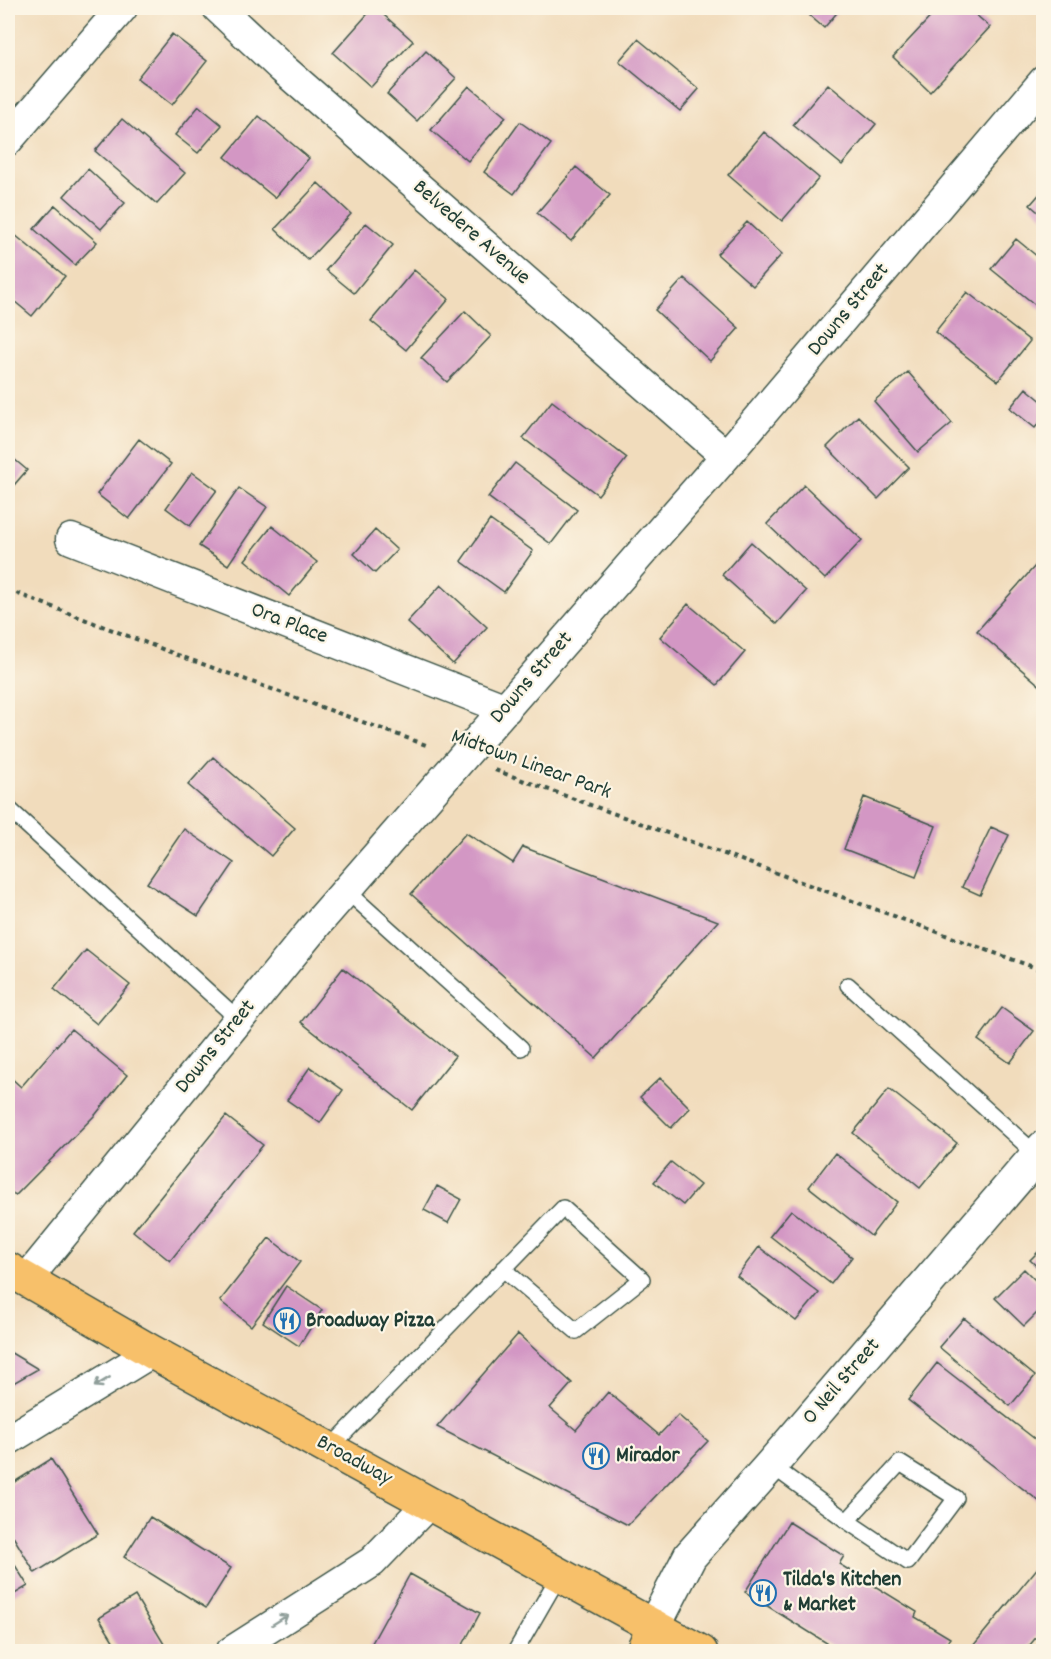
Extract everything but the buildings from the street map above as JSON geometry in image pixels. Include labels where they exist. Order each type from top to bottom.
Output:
[{"type":"highway","name":"Broadway","points":[[17,1274],[152,1352],[560,1574],[648,1639],[701,1652]]},
{"type":"street","points":[[8,140],[122,8]]},
{"type":"street","name":"Belvedere Avenue","points":[[218,8],[282,68],[726,456]]},
{"type":"street","name":"Downs Street","points":[[17,1274],[239,1020],[316,925],[726,456],[1044,81]]},
{"type":"street","name":"Ora Place","points":[[71,539],[506,709]]},
{"type":"street","name":"O Neil Street","points":[[648,1639],[690,1556],[1040,1151]]},
{"type":"street","points":[[8,1440],[152,1352]]},
{"type":"street","points":[[231,1652],[372,1562],[429,1503]]},
{"type":"lane","points":[[8,808],[239,1020]]},
{"type":"lane","points":[[346,891],[521,1048]]},
{"type":"lane","points":[[848,985],[1040,1151]]},
{"type":"lane","points":[[330,1449],[503,1269],[563,1208],[642,1279],[576,1332],[503,1269]]},
{"type":"lane","points":[[771,1465],[847,1521],[908,1562],[956,1498],[900,1463],[847,1521]]},
{"type":"lane","points":[[515,1652],[560,1574]]},
{"type":"path","name":"Midtown Linear Park","points":[[8,590],[183,657],[1044,971]]},
{"type":"place","name":"Broadway Pizza","points":[[287,1321]]},
{"type":"place","name":"Mirador","points":[[596,1456]]},
{"type":"place","name":"Tilda's Kitchen & Market","points":[[763,1593]]}]
